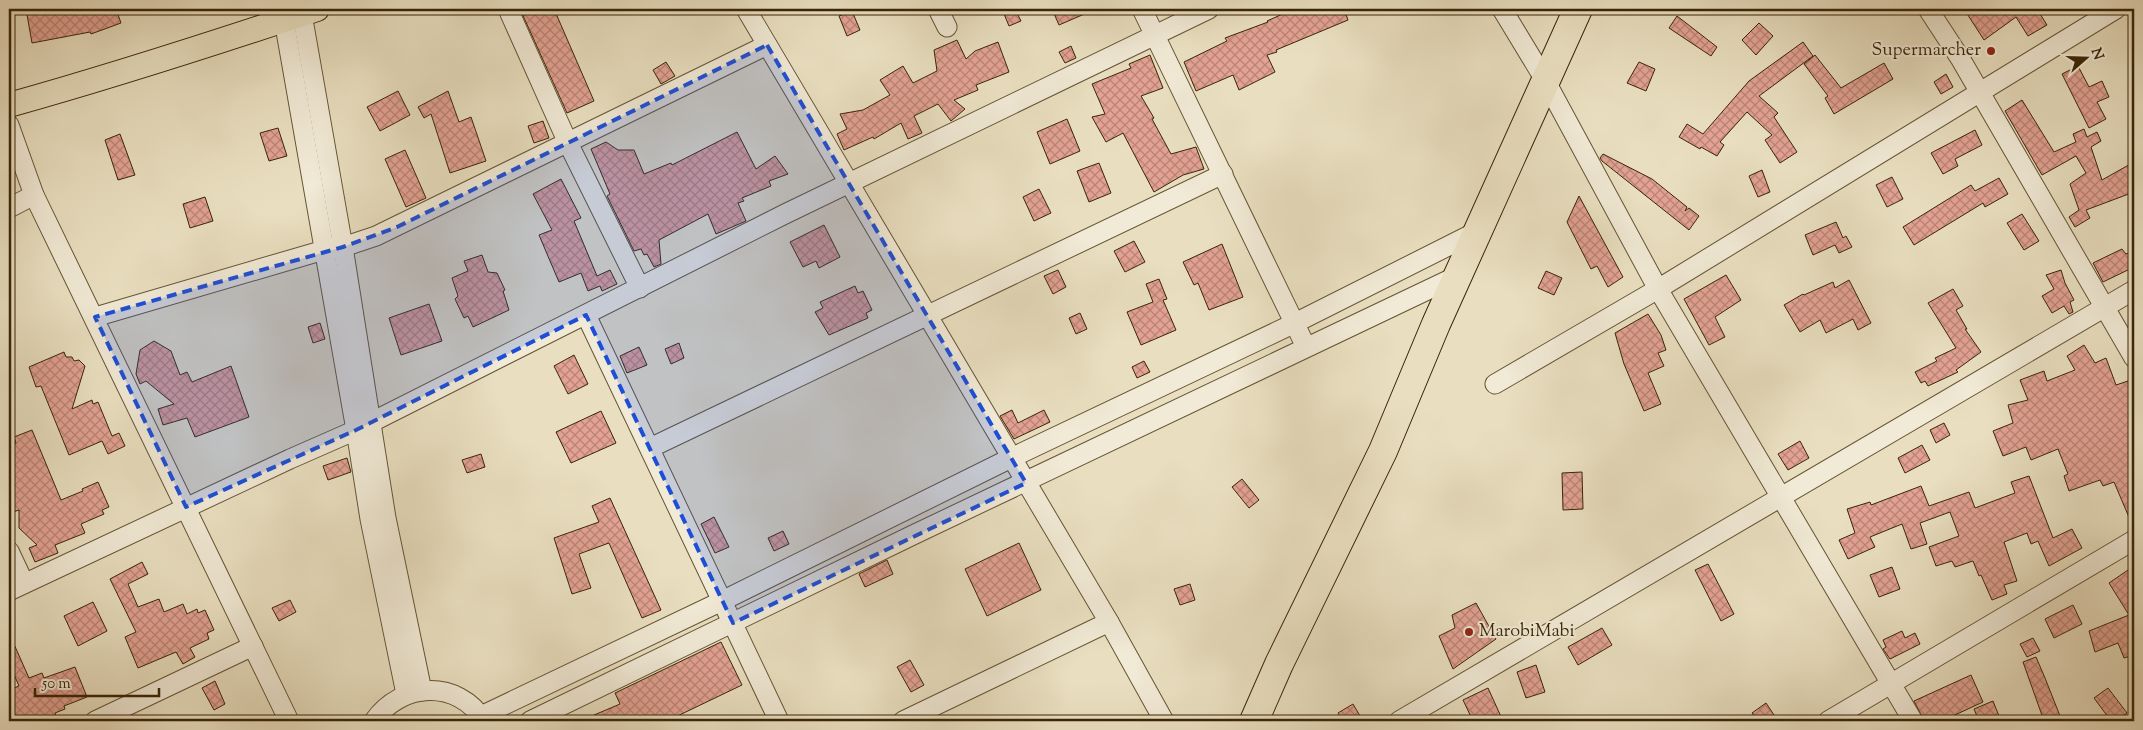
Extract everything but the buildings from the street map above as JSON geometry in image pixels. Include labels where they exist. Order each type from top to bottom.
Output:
[{"type":"highway","points":[[1254,721],[1279,664],[1383,451],[1478,231],[1578,9]]},
{"type":"main road","points":[[9,105],[82,85],[301,14]]},
{"type":"street","points":[[508,9],[568,143],[640,288]]},
{"type":"street","points":[[746,9],[1109,622],[1164,721]]},
{"type":"street","points":[[938,9],[947,26]]},
{"type":"street","points":[[1142,9],[1306,347]]},
{"type":"street","points":[[9,551],[16,587],[363,427],[849,183],[1209,9]]},
{"type":"street","points":[[1502,9],[1545,80],[1658,288],[1913,721]]},
{"type":"street","points":[[1928,9],[1980,91],[2134,358]]},
{"type":"street","points":[[1495,384],[1658,288],[2116,9]]},
{"type":"street","points":[[301,14],[343,247],[363,427]]},
{"type":"street","points":[[301,14],[324,250],[363,427],[386,518],[414,693]]},
{"type":"street","points":[[95,317],[324,250],[343,247],[397,227],[767,45]]},
{"type":"street","points":[[9,125],[34,194],[289,721]]},
{"type":"street","points":[[650,448],[1223,174]]},
{"type":"street","points":[[9,208],[34,194]]},
{"type":"street","points":[[374,721],[388,704],[414,693],[438,691],[454,696],[469,704],[482,719],[1011,458],[1295,323],[1478,231]]},
{"type":"street","points":[[530,721],[1459,275]]},
{"type":"street","points":[[1399,721],[2134,290]]},
{"type":"street","points":[[586,316],[779,721]]},
{"type":"street","points":[[1828,721],[2134,540]]},
{"type":"street","points":[[903,721],[1109,622]]},
{"type":"street","points":[[95,721],[253,646]]},
{"type":"highlighted area","points":[[767,45],[1026,483],[733,623],[586,315],[356,430],[186,507],[95,317],[343,247],[397,227]]},
{"type":"place","name":"Supermarcher","points":[[1991,51]]},
{"type":"place","name":"MarobiMabi","points":[[1469,632]]}]
